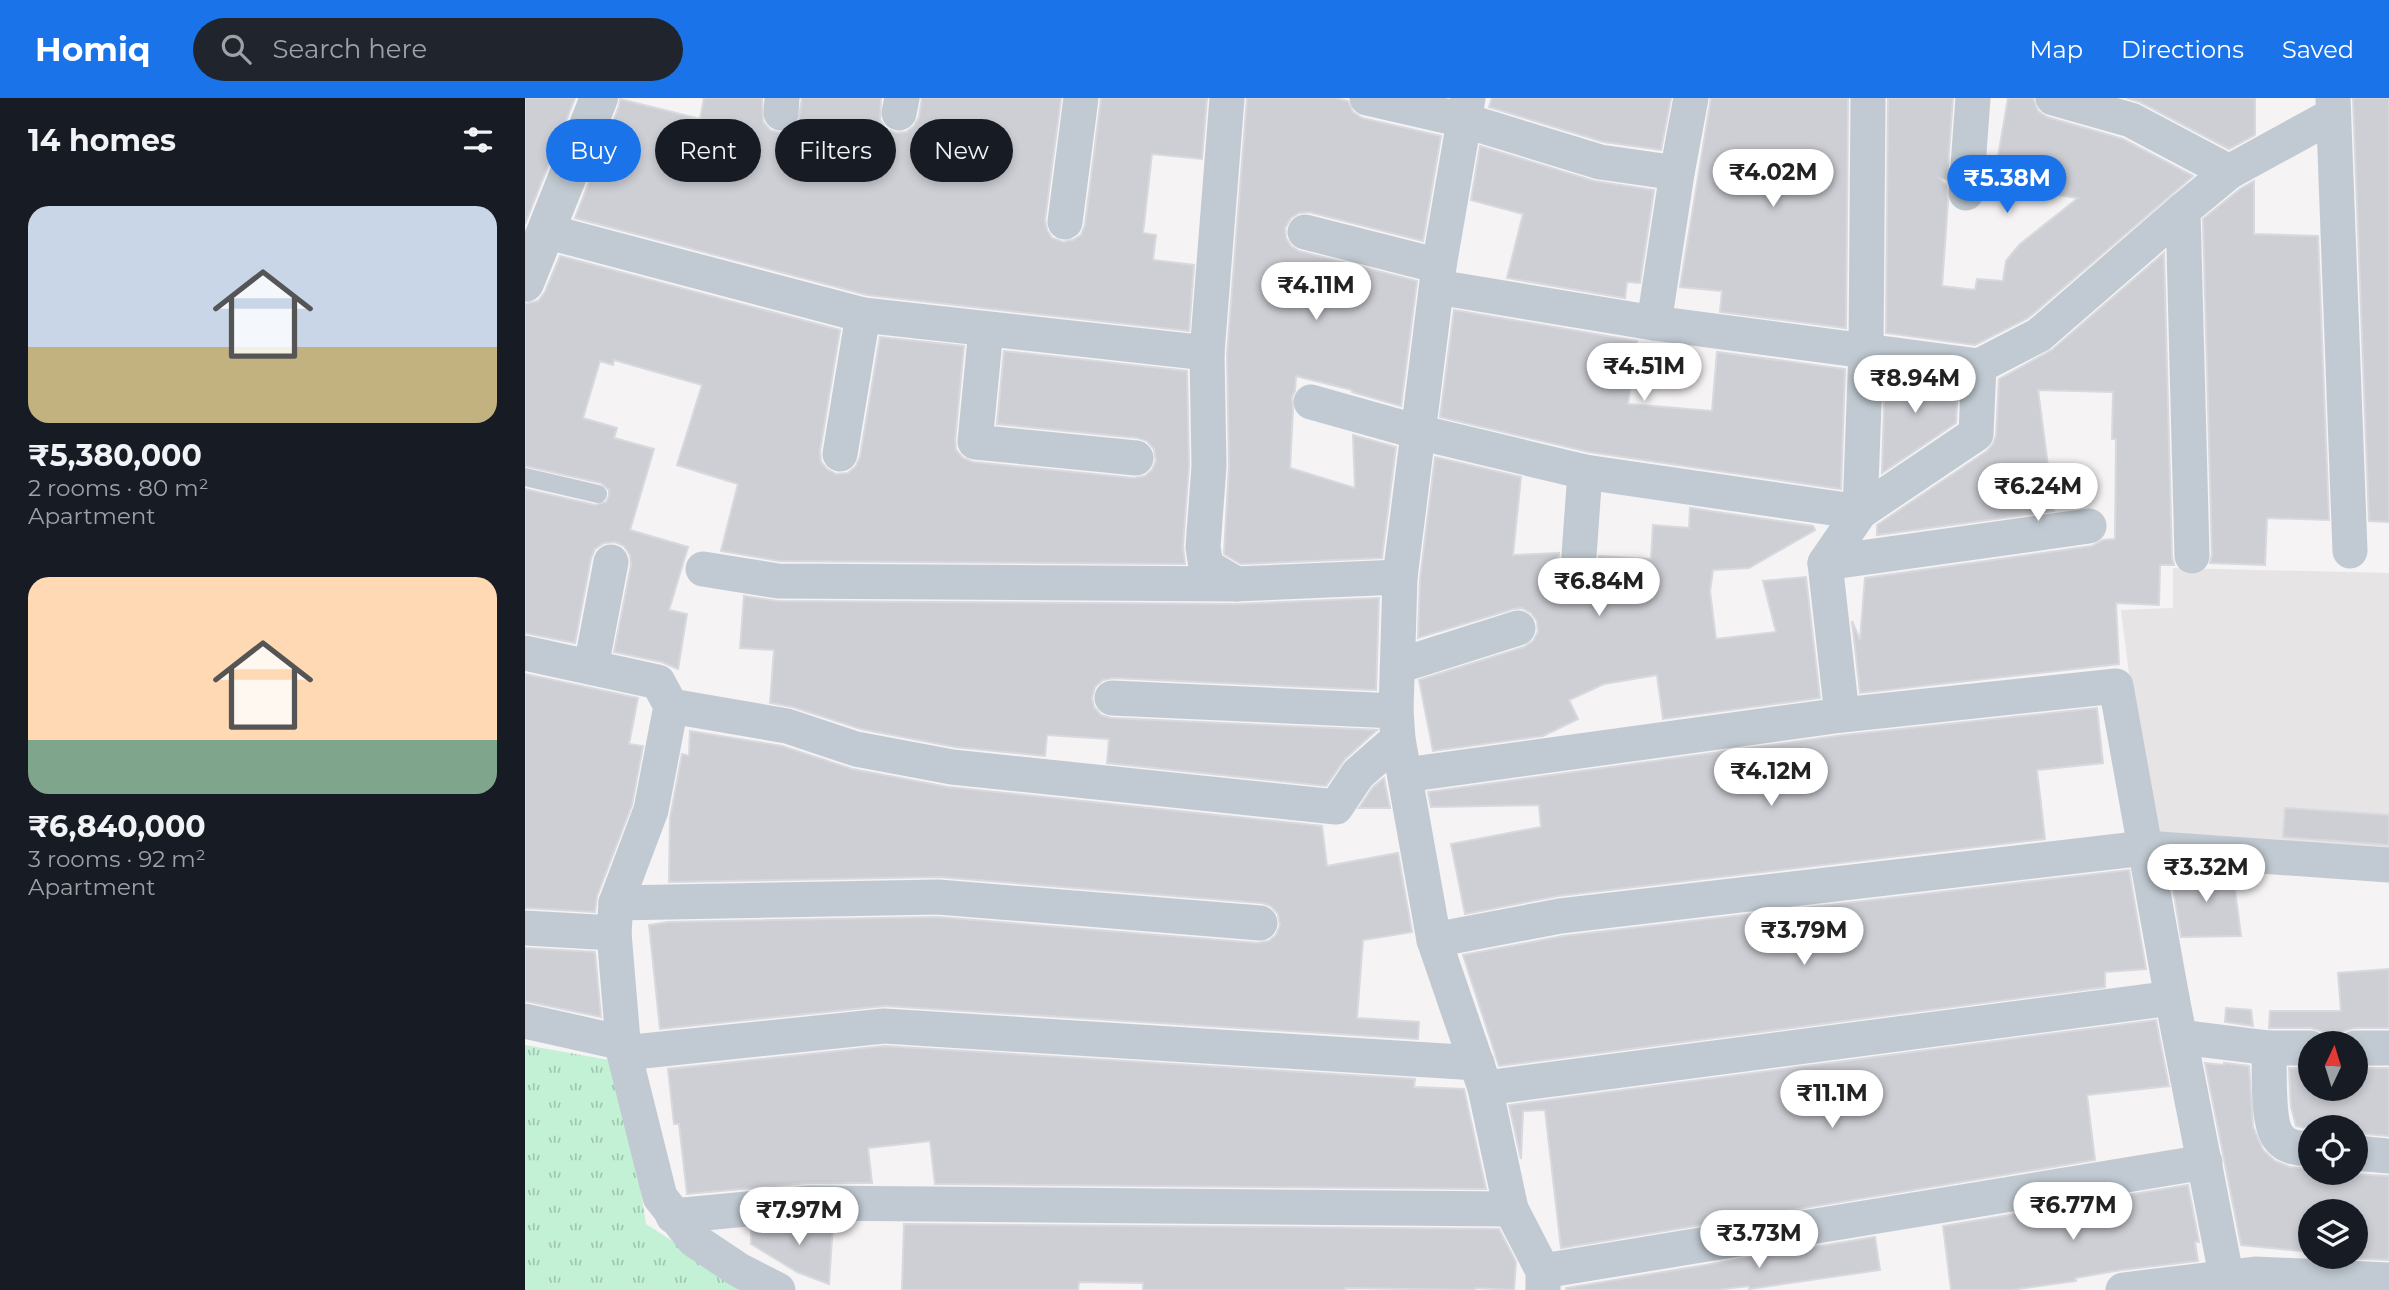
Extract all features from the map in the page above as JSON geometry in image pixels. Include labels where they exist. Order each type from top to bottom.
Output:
[{"type":"street","points":[[525,283],[600,98]]},
{"type":"street","points":[[1065,222],[1081,98]]},
{"type":"street","points":[[1227,98],[1207,354],[1209,466],[1203,547],[1206,566],[1236,584]]},
{"type":"street","points":[[1367,98],[1465,109],[1600,162],[1677,173]]},
{"type":"street","points":[[1654,323],[1691,98]]},
{"type":"street","points":[[1860,512],[1866,350],[1868,98]]},
{"type":"street","points":[[1966,192],[1973,98]]},
{"type":"street","points":[[2053,98],[2131,120],[2229,172]]},
{"type":"street","points":[[1305,232],[1438,276],[1654,323],[1979,366],[2039,335],[2229,172],[2333,106]]},
{"type":"street","points":[[2333,106],[2350,551]]},
{"type":"street","points":[[1465,109],[1438,276],[1400,578],[1397,725],[1434,940],[1481,1076],[1511,1209],[1543,1280],[2205,1162]]},
{"type":"street","points":[[2183,210],[2192,556]]},
{"type":"street","points":[[545,231],[863,315],[1207,354]]},
{"type":"street","points":[[840,454],[863,315]]},
{"type":"street","points":[[986,329],[975,442],[1136,458]]},
{"type":"street","points":[[1842,715],[1825,563],[1860,512],[1976,434],[1979,366]]},
{"type":"street","points":[[1311,402],[1418,432],[1585,472],[1860,512]]},
{"type":"street","points":[[1577,583],[1585,472]]},
{"type":"street","points":[[1825,563],[2089,526]]},
{"type":"street","points":[[591,667],[611,562]]},
{"type":"street","points":[[703,569],[778,581],[1236,584],[1400,578]]},
{"type":"street","points":[[1398,666],[1518,628]]},
{"type":"street","points":[[525,653],[658,682],[671,706],[651,810],[615,918],[624,1048],[660,1197],[694,1240],[739,1270],[778,1290]]},
{"type":"street","points":[[1405,775],[1842,715],[2116,686],[2172,998],[2228,1284]]},
{"type":"street","points":[[1112,698],[1397,725]]},
{"type":"street","points":[[671,706],[787,726],[856,749],[952,766],[1336,807],[1397,725]]},
{"type":"street","points":[[1434,940],[1560,916],[2145,848],[2389,865]]},
{"type":"street","points":[[525,928],[615,918],[938,897],[1260,923]]},
{"type":"street","points":[[525,1021],[624,1048],[884,1026],[1481,1076],[2172,998]]},
{"type":"street","points":[[2180,1037],[2269,1048],[2298,1048]]},
{"type":"street","points":[[2269,1048],[2271,1111],[2277,1137],[2288,1146],[2298,1147]]},
{"type":"street","points":[[2368,1048],[2389,1048]]},
{"type":"street","points":[[2368,1154],[2389,1156]]},
{"type":"street","points":[[673,1216],[810,1203],[1511,1209]]},
{"type":"street","points":[[2123,1290],[2228,1284],[2255,1273],[2389,1280]]},
{"type":"lane","points":[[525,477],[598,494]]},
{"type":"shaded area","points":[[2173,568],[2389,573],[2389,854],[2150,840],[2121,610],[2173,608]]},
{"type":"green space","points":[[525,1045],[620,1062],[646,1224],[749,1290],[525,1290]]},
{"type":"building","points":[[525,98],[575,98],[567,119],[546,119],[546,171],[525,224]]},
{"type":"building","points":[[704,98],[762,98],[763,122],[775,132],[775,182],[896,182],[896,133],[910,129],[910,182],[1013,182],[1013,119],[918,119],[922,98],[1061,98],[1045,220],[1052,238],[1063,242],[1081,235],[1085,225],[1101,98],[1207,98],[1202,159],[1152,154],[1143,233],[1156,235],[1153,260],[1194,265],[1189,331],[867,295],[575,218],[589,182],[641,182],[641,119],[614,119],[620,99],[700,119]]},
{"type":"building","points":[[802,98],[881,98],[880,119],[799,119]]},
{"type":"building","points":[[1247,98],[1335,98],[1348,101],[1353,112],[1362,118],[1441,136],[1423,241],[1309,212],[1299,213],[1291,218],[1285,228],[1286,238],[1291,246],[1299,251],[1417,281],[1401,406],[1296,376],[1292,397],[1290,468],[1355,488],[1353,435],[1396,447],[1382,558],[1241,564],[1224,554],[1229,466],[1227,354]]},
{"type":"building","points":[[1492,98],[1671,98],[1661,150],[1604,142],[1489,107]]},
{"type":"building","points":[[1711,98],[1848,98],[1846,328],[1720,312],[1722,291],[1680,287]]},
{"type":"building","points":[[1888,98],[1953,98],[1947,179],[1939,178],[1946,186],[1948,201],[1942,286],[1975,290],[1977,279],[2003,281],[2006,261],[2019,245],[2078,198],[1993,186],[2008,98],[2033,98],[2038,111],[2047,117],[2123,139],[2193,176],[2028,318],[1975,345],[1886,333]]},
{"type":"building","points":[[2127,98],[2255,98],[2255,135],[2229,149],[2140,102]]},
{"type":"building","points":[[2353,98],[2389,98],[2389,522],[2369,521]]},
{"type":"building","points":[[1480,146],[1594,181],[1654,190],[1640,283],[1627,282],[1625,298],[1507,278],[1523,214],[1471,200]]},
{"type":"building","points":[[2254,181],[2254,234],[2318,236],[2329,520],[2267,518],[2265,565],[2210,563],[2212,555],[2203,219]]},
{"type":"building","points":[[2164,253],[2174,565],[2160,565],[2159,605],[2116,603],[2119,664],[1860,693],[1852,621],[1860,640],[1865,578],[2092,546],[2103,540],[2115,539],[2116,439],[2112,439],[2113,392],[2038,390],[2054,511],[1877,535],[1877,525],[1987,451],[1993,444],[1996,435],[1999,379],[2052,350]]},
{"type":"building","points":[[560,256],[840,330],[820,451],[821,462],[836,474],[848,473],[856,466],[860,457],[880,337],[964,346],[955,441],[956,450],[963,458],[973,462],[1134,478],[1145,476],[1156,461],[1154,449],[1147,441],[1138,438],[997,424],[1004,351],[1187,371],[1189,465],[1183,546],[1185,564],[780,561],[721,551],[738,484],[677,465],[702,385],[614,360],[613,365],[600,361],[583,418],[617,428],[614,438],[654,449],[630,530],[688,547],[669,610],[687,614],[678,669],[662,662],[614,652],[631,565],[630,555],[624,546],[615,542],[604,543],[595,549],[591,558],[575,643],[525,633],[525,489],[595,505],[606,502],[609,496],[609,490],[601,483],[525,466],[525,304],[538,301],[545,292]]},
{"type":"building","points":[[1454,310],[1637,341],[1628,404],[1712,411],[1717,352],[1845,369],[1841,489],[1589,452],[1440,417]]},
{"type":"building","points":[[1885,374],[1958,384],[1956,423],[1882,473]]},
{"type":"building","points":[[1435,457],[1521,477],[1513,555],[1559,553],[1559,591],[1565,599],[1575,603],[1585,601],[1594,594],[1599,556],[1651,559],[1653,525],[1689,528],[1690,508],[1813,526],[1815,530],[1749,568],[1713,570],[1710,591],[1716,639],[1776,632],[1763,581],[1806,577],[1820,698],[1663,719],[1657,675],[1604,684],[1569,700],[1578,719],[1543,736],[1433,751],[1419,680],[1524,647],[1533,641],[1538,632],[1537,621],[1531,613],[1522,608],[1418,638],[1420,579]]},
{"type":"building","points":[[744,596],[778,601],[1236,604],[1379,598],[1376,690],[1113,678],[1103,680],[1095,687],[1092,698],[1094,707],[1101,715],[1111,718],[1377,730],[1345,759],[1326,786],[1107,763],[1109,739],[1047,735],[1045,756],[955,747],[861,729],[793,707],[770,703],[774,650],[740,648]]},
{"type":"building","points":[[525,674],[638,698],[629,744],[643,746],[632,805],[597,896],[595,912],[525,908]]},
{"type":"building","points":[[2097,708],[2103,763],[2037,770],[2045,839],[1558,896],[1465,914],[1451,844],[1541,827],[1539,805],[1431,807],[1428,792],[1844,735]]},
{"type":"building","points":[[690,731],[782,746],[852,769],[948,787],[1322,826],[1327,866],[1398,853],[1412,932],[1363,940],[1357,1018],[1419,1022],[1418,1039],[885,1006],[660,1029],[649,925],[668,922],[937,917],[1258,943],[1269,941],[1276,935],[1280,925],[1278,914],[1271,906],[1262,903],[939,877],[669,882],[670,818],[682,754],[689,756]]},
{"type":"building","points":[[1384,778],[1390,808],[1359,808],[1373,787]]},
{"type":"building","points":[[2285,808],[2389,815],[2389,845],[2283,837]]},
{"type":"building","points":[[2129,870],[2146,969],[2105,972],[2105,987],[1499,1066],[1463,955],[1563,936]]},
{"type":"building","points":[[2170,870],[2233,874],[2241,936],[2181,937]]},
{"type":"building","points":[[525,948],[595,952],[601,1017],[525,1001]]},
{"type":"building","points":[[2389,969],[2389,1028],[2321,1031],[2311,1028],[2269,1028],[2270,1011],[2341,1011],[2338,973]]},
{"type":"building","points":[[2226,1008],[2251,1010],[2253,1026],[2225,1022]]},
{"type":"building","points":[[2156,1020],[2169,1086],[2087,1095],[2095,1160],[1561,1248],[1545,1110],[1523,1111],[1521,1159],[1509,1105]]},
{"type":"building","points":[[884,1046],[1415,1079],[1414,1087],[1464,1089],[1486,1189],[935,1184],[930,1141],[868,1148],[872,1183],[808,1183],[687,1194],[679,1124],[674,1124],[668,1069]]},
{"type":"building","points":[[2205,1063],[2249,1066],[2253,1127],[2263,1150],[2275,1161],[2298,1168],[2298,1185],[2368,1185],[2368,1175],[2389,1176],[2389,1260],[2368,1259],[2368,1199],[2298,1199],[2298,1251],[2241,1245]]},
{"type":"building","points":[[2289,1068],[2298,1068],[2298,1101],[2368,1101],[2368,1068],[2389,1068],[2389,1136],[2368,1134],[2368,1115],[2298,1115],[2296,1126],[2291,1107]]},
{"type":"building","points":[[2188,1185],[2199,1242],[2195,1242],[2198,1261],[2121,1270],[2075,1278],[2076,1281],[2011,1290],[1951,1290],[1943,1226]]},
{"type":"building","points":[[833,1223],[829,1284],[797,1272],[751,1244],[751,1229]]},
{"type":"building","points":[[904,1224],[1499,1229],[1516,1262],[1514,1290],[1143,1290],[1143,1283],[1079,1282],[1078,1290],[902,1290]]},
{"type":"building","points":[[1875,1237],[1880,1270],[1749,1289],[1749,1286],[1714,1290],[1566,1290],[1566,1288]]}]
